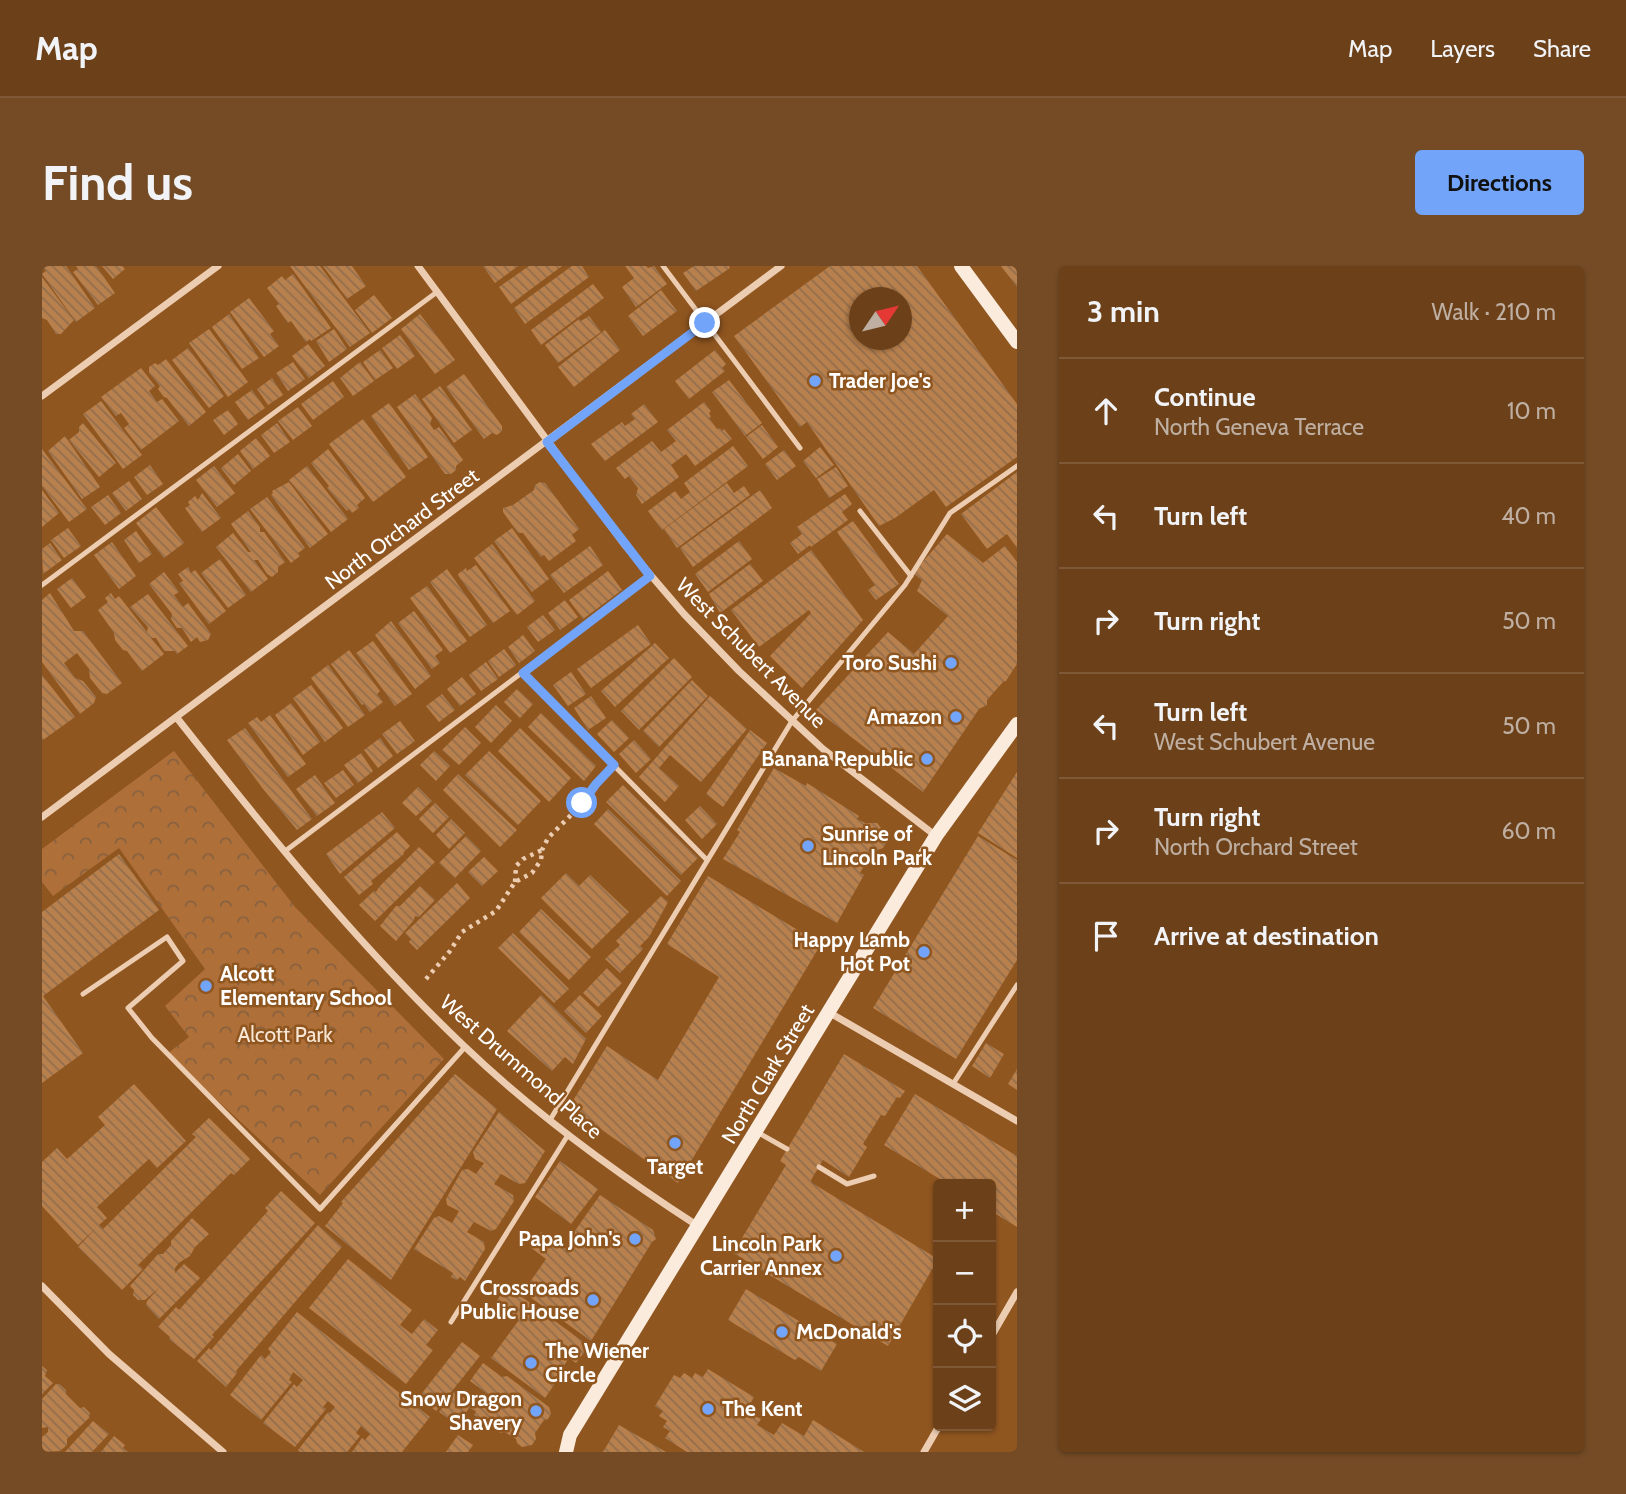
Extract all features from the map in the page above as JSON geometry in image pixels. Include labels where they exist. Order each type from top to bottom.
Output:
[{"type":"main road","points":[[961,266],[1016,340]]},
{"type":"main road","name":"North Clark Street","points":[[566,1452],[570,1435],[936,836],[1017,724]]},
{"type":"street","points":[[42,396],[218,266]]},
{"type":"street","name":"West Schubert Avenue","points":[[418,266],[547,442],[650,576],[739,671],[792,721],[823,749],[936,836]]},
{"type":"street","name":"North Orchard Street","points":[[42,817],[780,266]]},
{"type":"street","name":"West Drummond Place","points":[[177,718],[284,852],[358,937],[465,1047],[568,1135],[699,1227]]},
{"type":"street","points":[[830,1013],[1017,1121]]},
{"type":"street","points":[[42,1286],[109,1354],[223,1452]]},
{"type":"street","points":[[996,1329],[1017,1293]]},
{"type":"street","points":[[924,1452],[936,1431]]},
{"type":"lane","points":[[663,266],[800,449]]},
{"type":"lane","points":[[42,585],[436,292]]},
{"type":"lane","points":[[550,1120],[792,721],[911,576],[950,513],[1017,466]]},
{"type":"lane","points":[[860,511],[911,576]]},
{"type":"lane","points":[[284,852],[650,576]]},
{"type":"lane","points":[[523,673],[707,860]]},
{"type":"lane","points":[[83,994],[167,937],[183,961],[128,1008],[160,1046],[320,1209],[465,1047]]},
{"type":"lane","points":[[953,1084],[1017,985]]},
{"type":"lane","points":[[757,1132],[787,1149]]},
{"type":"lane","points":[[451,1322],[568,1135]]},
{"type":"lane","points":[[818,1167],[847,1184],[874,1176]]},
{"type":"path","points":[[515,882],[525,878],[538,867],[541,850],[548,838],[614,765]]},
{"type":"path","points":[[426,979],[462,932],[496,911],[515,882],[516,866],[523,859],[541,850]]},
{"type":"green space","name":"Alcott Park","points":[[174,751],[295,907],[444,1059],[320,1195],[167,1054],[189,1037],[165,1006],[205,969],[119,848],[53,896],[42,882],[42,849]]},
{"type":"building","points":[[42,266],[66,266],[95,308],[76,322],[42,274],[46,271]]},
{"type":"building","points":[[76,266],[96,266],[115,293],[98,305],[73,272],[78,269]]},
{"type":"building","points":[[102,266],[122,266],[125,269],[113,279]]},
{"type":"building","points":[[290,266],[320,266],[370,333],[350,347]]},
{"type":"building","points":[[323,266],[352,266],[366,286],[347,299]]},
{"type":"building","points":[[483,266],[518,266],[495,283]]},
{"type":"building","points":[[529,266],[562,266],[511,304],[499,287]]},
{"type":"building","points":[[572,266],[582,266],[589,277],[525,324],[514,308]]},
{"type":"building","points":[[625,266],[654,266],[667,284],[636,307],[622,287],[634,278]]},
{"type":"building","points":[[694,266],[730,268],[696,291],[683,273]]},
{"type":"building","points":[[830,266],[917,266],[1017,404],[1017,457],[946,507],[934,490],[879,526],[807,422],[800,427],[734,336]]},
{"type":"building","points":[[1001,266],[1017,266],[1017,287],[1004,270]]},
{"type":"building","points":[[293,274],[331,328],[311,341],[310,339],[306,342],[291,321],[288,323],[267,288],[282,276],[285,280]]},
{"type":"building","points":[[42,277],[74,320],[61,334],[56,334],[47,320],[42,318]]},
{"type":"building","points":[[593,284],[604,298],[541,345],[531,330]]},
{"type":"building","points":[[661,290],[677,311],[643,336],[628,316]]},
{"type":"building","points":[[374,295],[392,318],[372,333],[355,310]]},
{"type":"building","points":[[249,298],[274,331],[270,334],[279,346],[264,357],[230,312]]},
{"type":"building","points":[[229,314],[259,358],[242,369],[212,327]]},
{"type":"building","points":[[420,314],[455,360],[435,374],[401,329]]},
{"type":"building","points":[[589,316],[601,332],[558,363],[545,345],[579,319],[581,321]]},
{"type":"building","points":[[209,329],[248,382],[228,397],[189,343]]},
{"type":"building","points":[[334,329],[347,349],[329,362],[316,341]]},
{"type":"building","points":[[605,330],[620,350],[574,387],[558,367]]},
{"type":"building","points":[[400,335],[415,356],[397,369],[382,348]]},
{"type":"building","points":[[308,344],[325,366],[309,378],[292,356]]},
{"type":"building","points":[[188,348],[224,396],[209,408],[172,360]]},
{"type":"building","points":[[380,350],[393,368],[375,380],[363,362]]},
{"type":"building","points":[[715,350],[726,364],[722,368],[725,371],[689,399],[675,381]]},
{"type":"building","points":[[166,359],[206,412],[189,426],[164,397],[158,389],[160,386],[149,373],[149,367]]},
{"type":"building","points":[[293,362],[305,379],[288,391],[276,373]]},
{"type":"building","points":[[360,362],[374,381],[353,396],[340,378]]},
{"type":"building","points":[[141,368],[155,386],[149,391],[157,402],[162,399],[179,421],[141,450],[124,428],[129,424],[121,413],[116,416],[101,397]]},
{"type":"building","points":[[464,374],[502,426],[502,431],[497,435],[492,433],[484,439],[446,387]]},
{"type":"building","points":[[272,378],[283,395],[268,405],[257,389]]},
{"type":"building","points":[[729,380],[762,423],[745,436],[712,392]]},
{"type":"building","points":[[333,381],[344,397],[313,420],[301,404]]},
{"type":"building","points":[[440,386],[472,430],[454,443],[422,399]]},
{"type":"building","points":[[252,390],[265,408],[248,420],[235,402]]},
{"type":"building","points":[[415,394],[432,418],[430,424],[434,430],[439,427],[463,460],[451,474],[445,474],[397,407]]},
{"type":"building","points":[[101,401],[142,455],[123,469],[83,414]]},
{"type":"building","points":[[704,402],[711,411],[709,418],[717,429],[724,429],[732,439],[695,466],[686,454],[671,465],[679,477],[642,504],[636,495],[638,488],[629,476],[625,479],[616,468],[652,441],[661,452],[676,441],[667,430]]},
{"type":"building","points":[[389,403],[428,457],[409,470],[371,416]]},
{"type":"building","points":[[644,404],[658,422],[605,461],[591,444],[622,422],[625,426],[635,419],[631,414]]},
{"type":"building","points":[[298,407],[312,426],[293,440],[278,421]]},
{"type":"building","points":[[228,410],[238,424],[224,435],[213,420]]},
{"type":"building","points":[[363,419],[406,477],[373,502],[329,444]]},
{"type":"building","points":[[83,423],[116,463],[99,477],[69,440],[79,432]]},
{"type":"building","points":[[277,423],[290,442],[274,453],[261,435]]},
{"type":"building","points":[[762,425],[778,447],[763,459],[746,437]]},
{"type":"building","points":[[65,436],[100,487],[82,499],[48,451]]},
{"type":"building","points":[[256,438],[270,456],[253,469],[240,451]]},
{"type":"building","points":[[733,446],[748,466],[662,530],[648,511],[675,491],[681,499],[690,492],[684,483]]},
{"type":"building","points":[[820,447],[834,465],[816,478],[803,461]]},
{"type":"building","points":[[42,449],[87,509],[69,522],[42,486]]},
{"type":"building","points":[[328,449],[365,498],[352,513],[349,509],[347,511],[327,488],[329,486],[311,463]]},
{"type":"building","points":[[784,450],[796,466],[777,480],[765,464]]},
{"type":"building","points":[[238,454],[251,471],[234,485],[221,468]]},
{"type":"building","points":[[150,465],[163,484],[147,495],[134,477]]},
{"type":"building","points":[[214,466],[235,493],[217,507],[196,480]]},
{"type":"building","points":[[307,466],[348,519],[331,532],[289,480]]},
{"type":"building","points":[[836,467],[848,486],[829,498],[817,479]]},
{"type":"building","points":[[1017,472],[1017,548],[1007,534],[987,549],[961,514]]},
{"type":"building","points":[[129,481],[142,499],[126,511],[112,493]]},
{"type":"building","points":[[289,482],[328,534],[310,548],[271,495],[272,491]]},
{"type":"building","points":[[545,483],[579,529],[572,535],[576,541],[549,561],[544,555],[541,557],[523,533],[518,533],[503,512],[503,508],[513,505],[534,490],[535,485]]},
{"type":"building","points":[[727,483],[734,493],[744,486],[750,495],[677,548],[664,529]]},
{"type":"building","points":[[42,490],[59,513],[42,527]]},
{"type":"building","points":[[760,490],[772,508],[693,567],[680,548]]},
{"type":"building","points":[[202,493],[221,518],[202,532],[185,508],[195,496],[198,500]]},
{"type":"building","points":[[845,494],[852,504],[842,512],[848,520],[798,554],[790,543],[802,534],[797,527]]},
{"type":"building","points":[[108,495],[121,513],[105,525],[91,507]]},
{"type":"building","points":[[267,497],[305,548],[291,563],[250,509]]},
{"type":"building","points":[[156,507],[184,543],[164,558],[136,523]]},
{"type":"building","points":[[248,511],[260,527],[260,532],[264,532],[285,562],[272,577],[258,560],[254,560],[268,579],[251,592],[216,547],[233,533],[248,552],[251,552],[231,524]]},
{"type":"building","points":[[853,521],[899,584],[876,600],[868,590],[875,585],[837,532]]},
{"type":"building","points":[[68,528],[81,546],[64,558],[51,540]]},
{"type":"building","points":[[512,528],[549,579],[532,592],[494,541]]},
{"type":"building","points":[[136,531],[152,554],[139,563],[124,540]]},
{"type":"building","points":[[947,534],[983,563],[1005,546],[1017,562],[1017,664],[1006,681],[987,700],[987,705],[979,709],[923,792],[816,710],[888,632],[914,654],[948,616],[917,591],[922,580],[913,573]]},
{"type":"building","points":[[739,541],[752,559],[708,592],[695,574]]},
{"type":"building","points":[[112,542],[136,576],[119,589],[94,555]]},
{"type":"building","points":[[50,543],[62,560],[43,574],[42,549]]},
{"type":"building","points":[[492,544],[535,601],[517,615],[474,558]]},
{"type":"building","points":[[590,546],[603,565],[564,593],[550,575]]},
{"type":"building","points":[[811,550],[863,620],[802,688],[770,656],[811,613],[809,610],[759,647],[731,610]]},
{"type":"building","points":[[220,559],[246,595],[228,608],[201,573]]},
{"type":"building","points":[[750,564],[763,581],[720,613],[709,594]]},
{"type":"building","points":[[476,565],[510,611],[493,623],[458,574]]},
{"type":"building","points":[[188,567],[191,573],[195,570],[226,611],[209,624],[179,583],[183,581],[178,574]]},
{"type":"building","points":[[447,569],[487,625],[470,637],[430,582]]},
{"type":"building","points":[[608,571],[622,590],[583,619],[569,600]]},
{"type":"building","points":[[164,572],[179,592],[174,595],[183,607],[188,603],[211,634],[208,640],[200,642],[197,637],[191,642],[182,628],[177,628],[171,619],[172,614],[149,584]]},
{"type":"building","points":[[72,578],[86,597],[71,608],[57,589]]},
{"type":"building","points":[[427,586],[467,641],[450,653],[410,598]]},
{"type":"building","points":[[50,593],[74,631],[83,631],[122,683],[107,694],[102,693],[90,678],[89,669],[77,653],[64,663],[75,678],[83,681],[96,697],[94,703],[80,714],[42,662],[42,600]]},
{"type":"building","points":[[111,593],[115,599],[119,596],[147,632],[148,627],[130,607],[148,594],[188,646],[177,654],[175,651],[164,651],[156,638],[151,638],[164,654],[142,671],[115,640],[114,633],[98,610],[108,602],[105,598]]},
{"type":"building","points":[[565,600],[578,617],[560,630],[548,613]]},
{"type":"building","points":[[414,611],[443,650],[435,656],[440,663],[432,669],[398,623]]},
{"type":"building","points":[[543,615],[555,630],[538,642],[527,627]]},
{"type":"building","points":[[391,621],[431,676],[415,689],[375,635]]},
{"type":"building","points":[[638,625],[651,644],[591,688],[577,669]]},
{"type":"building","points":[[523,635],[535,651],[519,663],[508,647]]},
{"type":"building","points":[[373,641],[412,694],[395,706],[356,653]]},
{"type":"building","points":[[655,643],[669,658],[615,707],[601,691]]},
{"type":"building","points":[[504,649],[516,665],[499,677],[488,661]]},
{"type":"building","points":[[349,650],[380,691],[377,694],[383,702],[370,712],[331,664]]},
{"type":"building","points":[[674,658],[692,677],[639,730],[621,711]]},
{"type":"building","points":[[486,662],[498,679],[481,691],[469,675]]},
{"type":"building","points":[[328,665],[365,715],[348,727],[311,678]]},
{"type":"building","points":[[571,672],[586,694],[568,706],[553,685]]},
{"type":"building","points":[[42,675],[75,717],[43,740],[42,739]]},
{"type":"building","points":[[462,677],[476,694],[460,706],[447,689]]},
{"type":"building","points":[[692,680],[708,696],[659,747],[643,731]]},
{"type":"building","points":[[311,685],[343,728],[325,742],[293,698]]},
{"type":"building","points":[[517,689],[533,704],[520,718],[504,702]]},
{"type":"building","points":[[442,694],[455,710],[439,722],[426,706]]},
{"type":"building","points":[[591,696],[606,718],[588,730],[574,708]]},
{"type":"building","points":[[710,696],[747,729],[701,782],[670,755],[659,768],[679,786],[665,802],[639,777]]},
{"type":"building","points":[[291,703],[320,742],[303,755],[275,715]]},
{"type":"building","points":[[496,705],[512,721],[491,743],[475,727]]},
{"type":"building","points":[[541,713],[596,766],[584,781],[528,727]]},
{"type":"building","points":[[270,715],[306,764],[288,777],[248,723],[257,717],[261,722]]},
{"type":"building","points":[[612,720],[629,738],[614,752],[597,734]]},
{"type":"building","points":[[400,721],[415,741],[397,754],[382,734]]},
{"type":"building","points":[[465,727],[481,743],[459,765],[442,750]]},
{"type":"building","points":[[245,728],[312,819],[297,830],[227,740]]},
{"type":"building","points":[[520,728],[571,778],[549,802],[498,751]]},
{"type":"building","points":[[750,730],[767,743],[723,807],[706,794]]},
{"type":"building","points":[[380,738],[393,756],[378,768],[364,750]]},
{"type":"building","points":[[634,740],[651,759],[636,773],[619,754]]},
{"type":"building","points":[[434,751],[450,766],[436,781],[420,765]]},
{"type":"building","points":[[489,751],[541,801],[518,825],[465,775]]},
{"type":"building","points":[[361,753],[373,771],[358,783],[344,765]]},
{"type":"building","name":"Sunrise of Lincoln Park","points":[[774,768],[806,786],[807,783],[859,816],[857,819],[865,823],[877,823],[885,833],[886,843],[883,848],[873,852],[861,871],[864,875],[837,923],[723,859]]},
{"type":"building","points":[[343,770],[354,785],[336,798],[324,783]]},
{"type":"building","points":[[1017,772],[1017,858],[978,833]]},
{"type":"building","points":[[458,774],[517,830],[500,847],[443,790]]},
{"type":"building","points":[[315,775],[335,803],[317,816],[296,789]]},
{"type":"building","points":[[623,785],[698,858],[681,875],[606,802]]},
{"type":"building","points":[[418,787],[432,801],[416,816],[402,803]]},
{"type":"building","points":[[435,803],[449,817],[433,833],[419,819]]},
{"type":"building","points":[[700,806],[717,824],[702,839],[685,820]]},
{"type":"building","points":[[608,809],[681,881],[667,896],[594,824]]},
{"type":"building","points":[[382,812],[395,828],[340,874],[326,854]]},
{"type":"building","points":[[451,819],[465,833],[449,849],[436,835]]},
{"type":"building","points":[[397,832],[410,846],[359,895],[344,877]]},
{"type":"building","points":[[466,836],[481,851],[455,878],[439,863]]},
{"type":"building","points":[[978,836],[1017,860],[1017,960],[956,1059],[873,1008]]},
{"type":"building","points":[[419,847],[435,862],[375,921],[359,905],[376,892]]},
{"type":"building","points":[[119,854],[159,910],[43,996],[83,1053],[42,1083],[42,912]]},
{"type":"building","points":[[484,857],[498,871],[482,886],[468,872]]},
{"type":"building","points":[[566,873],[579,886],[590,875],[629,912],[592,949],[541,898]]},
{"type":"building","points":[[708,876],[821,944],[678,1183],[569,1107],[607,1046],[658,1080],[719,977],[667,944]]},
{"type":"building","points":[[457,883],[470,898],[417,950],[405,933]]},
{"type":"building","points":[[420,886],[435,900],[419,917],[415,916],[396,941],[380,926],[396,906],[400,906]]},
{"type":"building","points":[[661,896],[668,902],[649,937],[640,946],[643,949],[620,973],[605,959],[620,945],[616,941]]},
{"type":"building","points":[[541,909],[591,957],[569,980],[519,932]]},
{"type":"building","points":[[513,933],[569,989],[554,1003],[498,948]]},
{"type":"building","points":[[607,968],[622,983],[598,1007],[583,993]]},
{"type":"building","points":[[541,995],[586,1039],[573,1064],[565,1057],[552,1071],[507,1031]]},
{"type":"building","points":[[580,995],[602,1016],[586,1033],[564,1011]]},
{"type":"building","points":[[986,1043],[1004,1054],[990,1078],[972,1066]]},
{"type":"building","name":"Lincoln Park Carrier Annex","points":[[844,1054],[905,1091],[900,1098],[897,1097],[885,1116],[881,1115],[863,1144],[867,1147],[849,1177],[823,1160],[811,1180],[933,1256],[933,1268],[888,1346],[733,1253],[786,1165],[780,1161]]},
{"type":"building","points":[[1017,1069],[1017,1090],[1008,1084]]},
{"type":"building","points":[[455,1074],[497,1109],[391,1280],[325,1226],[343,1203],[341,1202]]},
{"type":"building","points":[[134,1084],[186,1141],[157,1168],[149,1159],[97,1207],[107,1218],[99,1225],[103,1229],[196,1137],[192,1134],[209,1118],[250,1159],[234,1175],[231,1173],[138,1265],[143,1269],[122,1290],[78,1247],[96,1228],[78,1245],[42,1206],[42,1162],[57,1148],[67,1159],[105,1125],[98,1117]]},
{"type":"building","points":[[915,1094],[1017,1156],[1017,1227],[996,1214],[996,1179],[940,1179],[884,1145]]},
{"type":"building","points":[[499,1112],[545,1151],[525,1183],[519,1184],[501,1174],[494,1184],[513,1195],[514,1201],[496,1229],[491,1231],[474,1222],[467,1232],[484,1242],[485,1249],[465,1281],[460,1277],[457,1280],[451,1277],[453,1273],[414,1249],[434,1218],[439,1216],[452,1223],[459,1211],[447,1205],[446,1199],[462,1170],[468,1169],[476,1174],[484,1163],[475,1159],[473,1152]]},
{"type":"building","points":[[560,1161],[598,1189],[571,1224],[535,1197]]},
{"type":"building","points":[[281,1191],[315,1223],[212,1335],[214,1337],[194,1359],[158,1327],[176,1307],[179,1310],[268,1211],[265,1208]]},
{"type":"building","points":[[600,1195],[653,1230],[656,1239],[591,1341],[523,1292],[546,1259],[530,1247],[541,1232],[566,1249],[574,1237],[572,1235]]},
{"type":"building","points":[[192,1218],[209,1234],[190,1256],[180,1262],[175,1273],[184,1264],[200,1278],[159,1319],[146,1305],[159,1288],[145,1300],[138,1300],[130,1286],[158,1254],[163,1254]]},
{"type":"building","points":[[318,1225],[342,1247],[236,1371],[226,1387],[197,1361],[209,1348],[211,1350]]},
{"type":"building","points":[[348,1259],[412,1310],[400,1325],[412,1334],[424,1319],[438,1330],[426,1345],[433,1350],[406,1384],[309,1308]]},
{"type":"building","points":[[507,1286],[589,1346],[576,1363],[569,1358],[563,1367],[565,1369],[545,1398],[491,1358],[519,1320],[495,1303]]},
{"type":"building","name":"McDonald's","points":[[746,1289],[837,1344],[821,1371],[799,1357],[795,1360],[728,1320]]},
{"type":"building","points":[[297,1312],[430,1417],[402,1452],[352,1452],[362,1438],[365,1440],[370,1434],[361,1426],[356,1433],[360,1436],[347,1452],[300,1452],[298,1450],[335,1407],[328,1401],[323,1407],[326,1409],[295,1447],[263,1423],[294,1384],[297,1387],[303,1380],[293,1372],[289,1380],[292,1382],[261,1420],[230,1395],[261,1355],[265,1359],[271,1352],[268,1349]]},
{"type":"building","points":[[462,1342],[480,1356],[436,1411],[419,1397]]},
{"type":"building","points":[[483,1363],[502,1377],[507,1376],[549,1407],[551,1414],[535,1433],[536,1439],[532,1445],[522,1447],[516,1439],[493,1429],[474,1415],[476,1411],[469,1408],[458,1425],[439,1412],[454,1392],[472,1402],[478,1393],[500,1402],[495,1395],[493,1398],[470,1381]]},
{"type":"building","points":[[42,1366],[47,1370],[45,1376],[53,1383],[42,1394]]},
{"type":"building","name":"The Kent","points":[[708,1369],[754,1397],[750,1404],[757,1408],[753,1415],[761,1419],[757,1425],[774,1435],[782,1423],[804,1436],[813,1420],[864,1452],[687,1452],[665,1438],[670,1431],[663,1427],[667,1421],[659,1416],[663,1411],[655,1406],[674,1375],[680,1378],[684,1373],[692,1378],[695,1373],[703,1377]]},
{"type":"building","points":[[56,1384],[66,1390],[66,1394],[80,1408],[84,1407],[90,1413],[89,1418],[67,1439],[67,1445],[60,1451],[42,1452],[42,1437],[48,1432],[48,1427],[42,1428],[42,1399]]},
{"type":"building","points":[[93,1421],[109,1434],[92,1452],[65,1452]]},
{"type":"building","points":[[619,1425],[666,1452],[603,1452]]},
{"type":"building","points":[[458,1435],[473,1445],[468,1452],[446,1452]]},
{"type":"building","points":[[114,1436],[125,1445],[123,1448],[128,1452],[101,1452]]},
{"type":"place","name":"Trader Joe's","points":[[815,381]]},
{"type":"place","name":"Toro Sushi","points":[[951,663]]},
{"type":"place","name":"Amazon","points":[[956,717]]},
{"type":"place","name":"Banana Republic","points":[[927,759]]},
{"type":"place","name":"Sunrise of Lincoln Park","points":[[808,846]]},
{"type":"place","name":"Happy Lamb Hot Pot","points":[[924,952]]},
{"type":"place","name":"Alcott Elementary School","points":[[206,986]]},
{"type":"place","name":"Target","points":[[675,1143]]},
{"type":"place","name":"Papa John's","points":[[635,1239]]},
{"type":"place","name":"Lincoln Park Carrier Annex","points":[[836,1256]]},
{"type":"place","name":"Crossroads Public House","points":[[593,1300]]},
{"type":"place","name":"McDonald's","points":[[782,1332]]},
{"type":"place","name":"The Wiener Circle","points":[[531,1363]]},
{"type":"place","name":"The Kent","points":[[708,1409]]},
{"type":"place","name":"Snow Dragon Shavery","points":[[536,1411]]},
{"type":"route","points":[[582,803],[614,765],[523,673],[650,576],[547,442],[705,323]]}]
